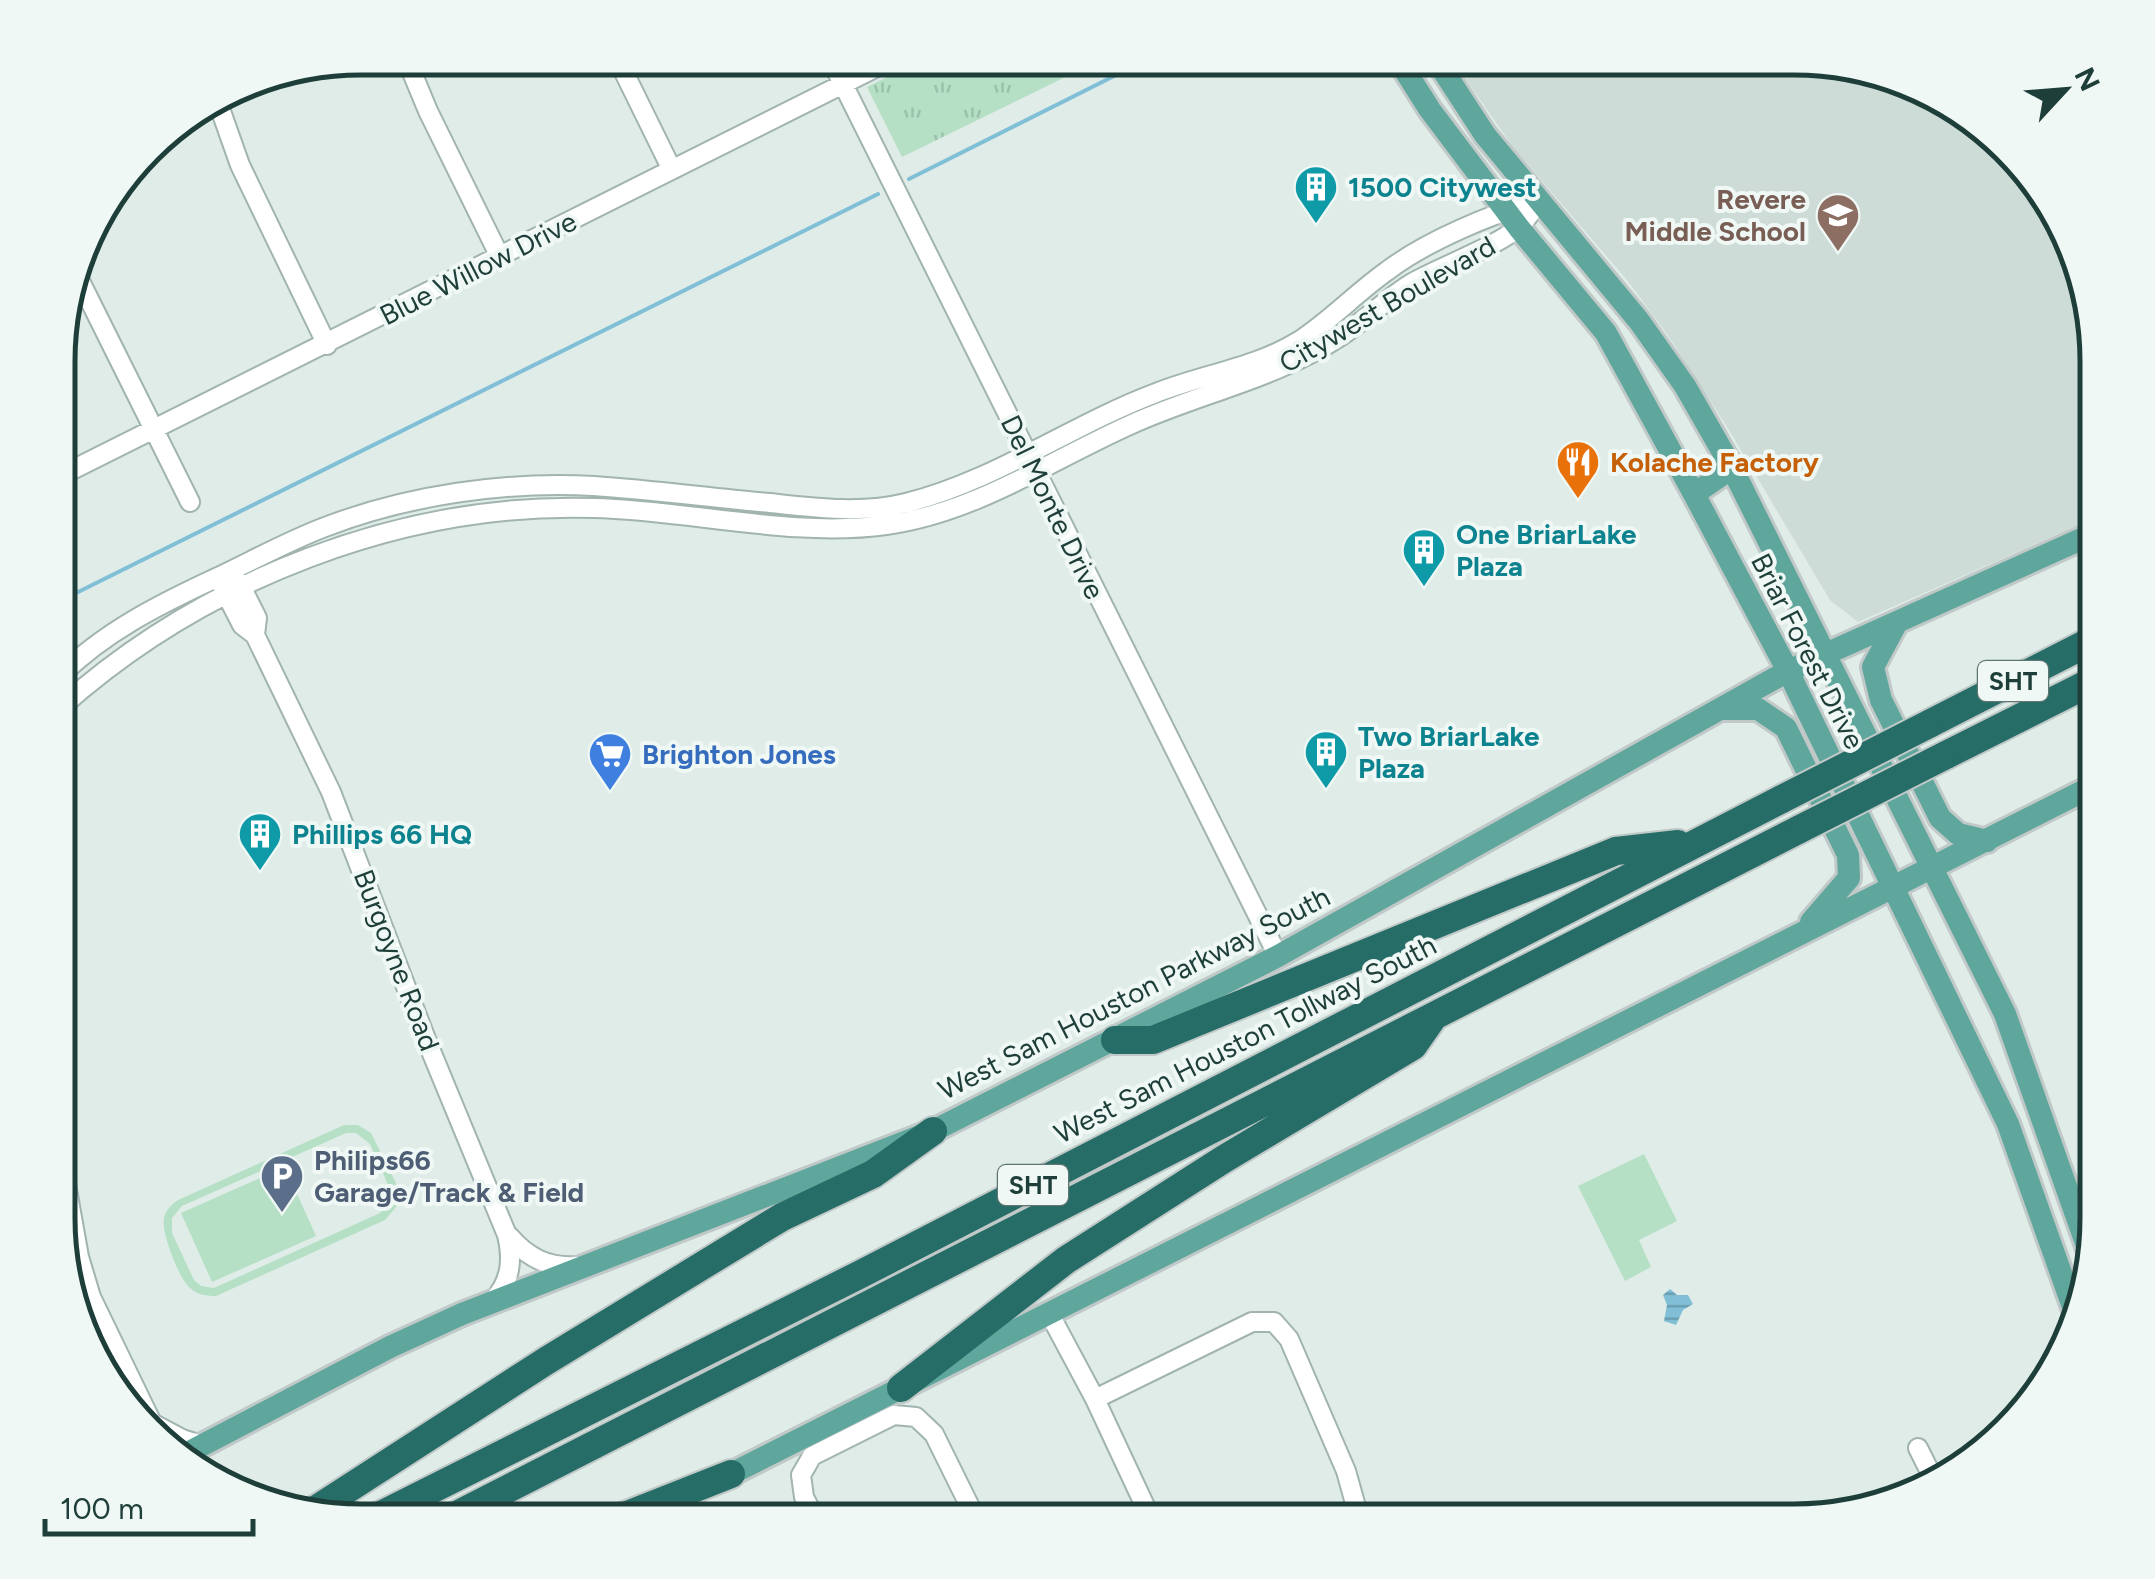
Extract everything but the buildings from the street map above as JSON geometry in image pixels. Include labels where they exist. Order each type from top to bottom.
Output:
[{"type":"highway","name":"West Sam Houston Tollway South","points":[[405,1503],[861,1274],[2079,647]]},
{"type":"highway","name":"SHT","points":[[481,1503],[2079,688]]},
{"type":"highway","points":[[1116,1040],[1153,1040],[1616,851],[1694,842]]},
{"type":"highway","points":[[901,1388],[1066,1260],[1224,1159],[1413,1046],[1436,1014]]},
{"type":"highway","points":[[328,1502],[546,1360],[782,1218],[873,1174],[933,1132]]},
{"type":"highway","points":[[657,1503],[731,1474]]},
{"type":"main road","name":"Briar Forest Drive","points":[[1408,76],[1512,219],[1606,333],[1694,494],[1788,672],[2008,1124],[2069,1295]]},
{"type":"main road","name":"Briar Forest Drive","points":[[1446,76],[1485,135],[1639,321],[1685,386],[1732,468],[2005,1014],[2079,1223]]},
{"type":"main road","points":[[1694,494],[1732,468]]},
{"type":"main road","name":"West Sam Houston Parkway South","points":[[193,1449],[390,1347],[494,1301],[933,1132],[1278,956],[1788,672],[2079,540]]},
{"type":"main road","points":[[1896,624],[1873,666],[1880,700],[1940,818],[1958,834],[1987,841]]},
{"type":"main road","points":[[1716,710],[1758,709],[1786,728],[1848,855],[1850,878],[1806,929]]},
{"type":"main road","points":[[673,1503],[2079,793]]},
{"type":"street","points":[[413,75],[500,257]]},
{"type":"street","points":[[625,75],[672,170]]},
{"type":"street","name":"Del Monte Drive","points":[[838,75],[1278,956]]},
{"type":"street","name":"Blue Willow Drive","points":[[75,468],[860,75]]},
{"type":"street","points":[[220,112],[240,165],[327,345]]},
{"type":"street","name":"Citywest Boulevard","points":[[75,694],[100,672],[174,625],[305,559],[376,534],[470,513],[596,508],[805,526],[883,526],[929,516],[976,500],[1130,424],[1266,374],[1303,356],[1341,336],[1410,284],[1540,200]]},
{"type":"street","name":"Citywest Boulevard","points":[[75,661],[136,618],[326,526],[474,491],[543,485],[593,486],[848,510],[902,504],[962,486],[1157,392],[1229,372],[1295,344],[1342,312],[1388,270],[1512,219]]},
{"type":"street","points":[[84,290],[190,502]]},
{"type":"street","name":"Burgoyne Road","points":[[225,573],[235,593],[257,618],[255,635],[332,792],[426,1039],[508,1234],[511,1266],[494,1301]]},
{"type":"street","name":"Burgoyne Road","points":[[508,1234],[526,1254],[541,1262],[558,1267],[592,1262]]},
{"type":"street","points":[[78,1253],[91,1297],[138,1397]]},
{"type":"street","points":[[1049,1312],[1144,1504]]},
{"type":"street","points":[[1095,1399],[1252,1322],[1274,1322],[1289,1339],[1346,1471],[1355,1504]]},
{"type":"street","points":[[807,1503],[800,1475],[812,1456],[894,1415],[916,1417],[934,1434],[968,1503]]},
{"type":"street","points":[[177,1437],[202,1445]]},
{"type":"street","points":[[1918,1448],[1929,1470]]},
{"type":"shaded area","name":"Revere Middle School","points":[[1463,76],[1813,76],[1850,80],[1886,90],[1937,113],[1983,146],[2009,172],[2042,218],[2065,269],[2075,305],[2079,342],[2079,525],[1858,622],[1830,600],[1667,334],[1627,280],[1513,147]]},
{"type":"green space","points":[[890,75],[1068,75],[902,157],[867,87]]},
{"type":"green space","points":[[344,1125],[358,1125],[371,1133],[397,1185],[396,1207],[385,1220],[216,1296],[190,1288],[171,1253],[164,1218],[178,1200]],"holes":[[[346,1133],[356,1133],[370,1144],[389,1187],[389,1202],[380,1213],[214,1288],[194,1280],[172,1233],[172,1218],[182,1206]]]},
{"type":"green space","points":[[1644,1154],[1677,1221],[1639,1240],[1651,1267],[1625,1281],[1578,1186]]},
{"type":"green space","points":[[285,1167],[316,1236],[212,1282],[181,1213]]},
{"type":"water","points":[[1670,1289],[1677,1295],[1688,1295],[1693,1304],[1683,1310],[1676,1325],[1664,1321],[1667,1305],[1663,1295]]},
{"type":"waterway","points":[[909,179],[1115,76]]},
{"type":"waterway","points":[[75,593],[878,194]]},
{"type":"place","name":"1500 Citywest","points":[[1316,225]]},
{"type":"place","name":"Revere Middle School","points":[[1838,253]]},
{"type":"place","name":"Kolache Factory","points":[[1578,500]]},
{"type":"place","name":"One BriarLake Plaza","points":[[1424,588]]},
{"type":"place","name":"Two BriarLake Plaza","points":[[1326,790]]},
{"type":"place","name":"Brighton Jones","points":[[610,792]]},
{"type":"place","name":"Phillips 66 HQ","points":[[260,872]]},
{"type":"place","name":"Philips66 Garage/Track & Field","points":[[282,1214]]}]
